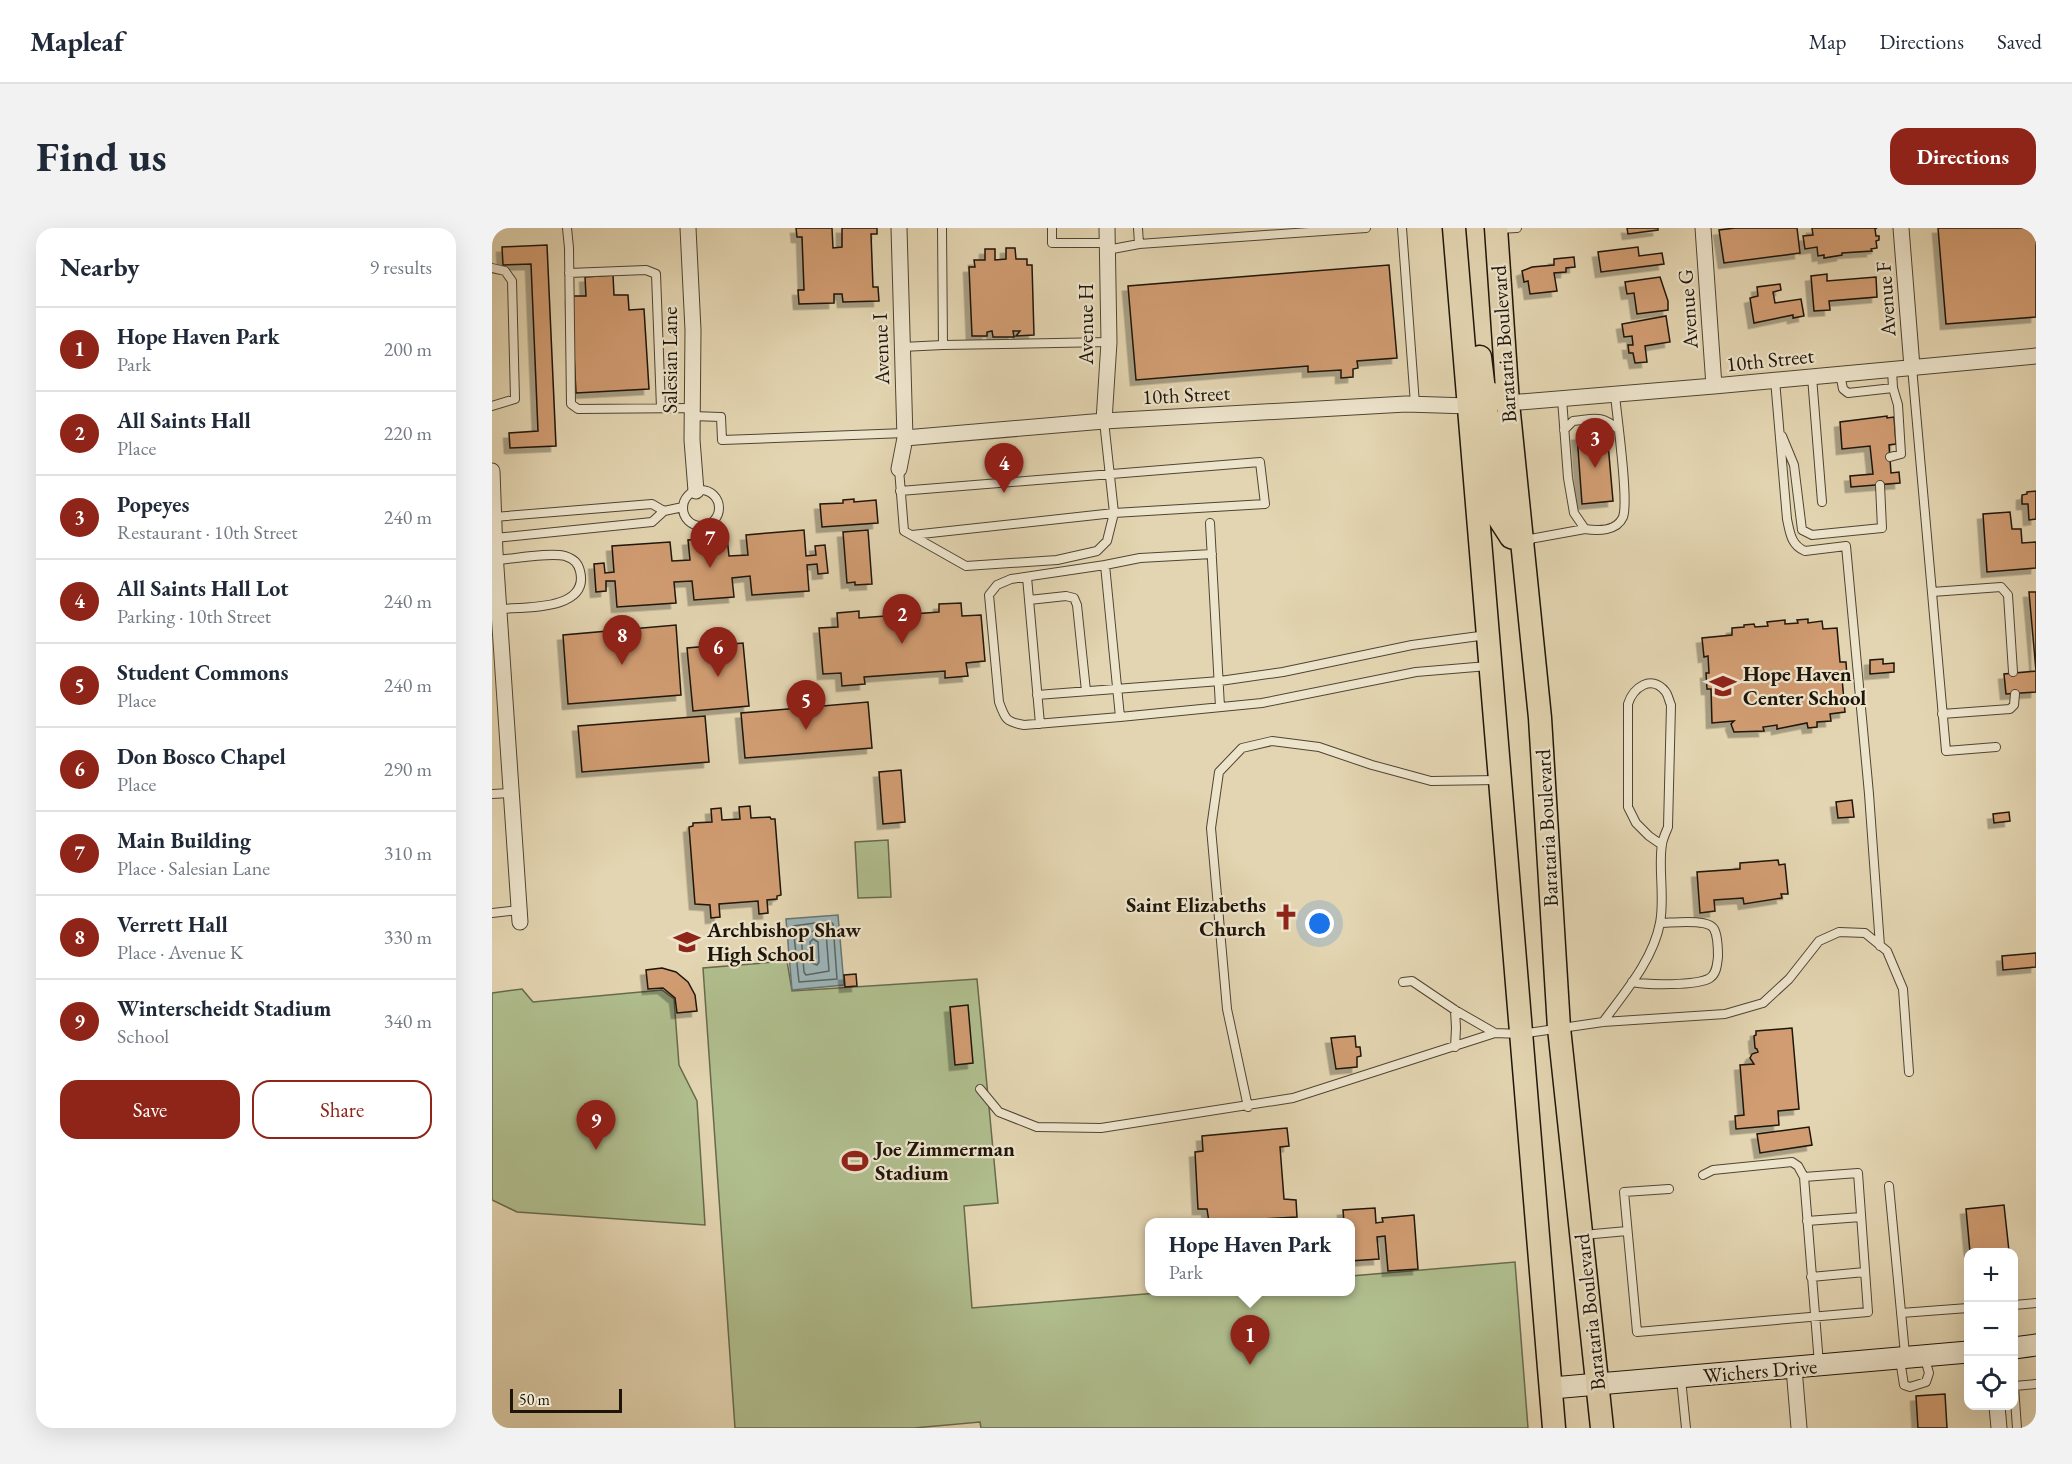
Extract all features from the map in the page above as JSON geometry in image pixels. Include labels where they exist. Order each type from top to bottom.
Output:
[{"type":"main road","name":"Barataria Boulevard","points":[[1454,228],[1554,1428]]},
{"type":"main road","name":"Barataria Boulevard","points":[[1503,228],[1508,403],[1540,718],[1559,1028],[1602,1428]]},
{"type":"main road","points":[[1456,260],[1466,267],[1470,279],[1484,390],[1508,403]]},
{"type":"main road","points":[[1469,406],[1484,409],[1487,414],[1500,520],[1512,537],[1523,540]]},
{"type":"street","name":"Salesian Lane","points":[[688,228],[693,330],[693,465],[696,491]]},
{"type":"street","name":"Avenue I","points":[[898,469],[905,436],[899,228]]},
{"type":"street","name":"Avenue G","points":[[1703,228],[1714,386]]},
{"type":"street","name":"Avenue F","points":[[1902,228],[1912,367]]},
{"type":"street","name":"Avenue H","points":[[1104,421],[1109,342],[1107,240]]},
{"type":"street","name":"10th Street","points":[[1508,403],[2036,356]]},
{"type":"street","name":"10th Street","points":[[905,436],[1104,421],[1415,404],[1469,406]]},
{"type":"street","points":[[492,471],[500,609],[498,671],[512,793],[519,916]]},
{"type":"street","points":[[2018,1347],[2036,1345]]},
{"type":"street","name":"Wichers Drive","points":[[1551,1388],[1964,1352]]},
{"type":"street","points":[[1794,1368],[1799,1428]]},
{"type":"street","points":[[1997,1410],[1999,1428]]},
{"type":"lane","points":[[567,228],[571,404],[578,409],[661,408],[721,417],[722,440],[905,436]]},
{"type":"lane","points":[[942,228],[943,345]]},
{"type":"lane","points":[[1052,228],[1052,243],[1107,240],[1139,244],[1366,228]]},
{"type":"lane","points":[[1138,228],[1139,244]]},
{"type":"lane","points":[[1402,228],[1415,404]]},
{"type":"lane","points":[[492,268],[504,271],[512,281],[515,399],[492,406]]},
{"type":"lane","points":[[569,273],[646,270],[656,274],[661,408]]},
{"type":"lane","points":[[902,347],[1109,342]]},
{"type":"lane","points":[[1912,367],[1946,751],[1996,747]]},
{"type":"lane","points":[[1890,457],[1901,454],[1898,405],[1893,388],[1892,370]]},
{"type":"lane","points":[[1840,374],[1843,389],[1848,393],[1893,388]]},
{"type":"lane","points":[[1812,377],[1822,502]]},
{"type":"lane","points":[[1775,380],[1787,519],[1794,543],[1805,551],[1846,546],[1869,794],[1880,946]]},
{"type":"lane","points":[[1523,540],[1585,530],[1605,530],[1616,525],[1623,517],[1624,499],[1615,395]]},
{"type":"lane","points":[[1562,399],[1568,478],[1574,513],[1585,530]]},
{"type":"lane","points":[[1564,430],[1573,421],[1596,418],[1606,419],[1618,429]]},
{"type":"lane","points":[[898,469],[904,531],[966,566],[1057,560],[1097,551],[1107,541],[1114,513],[1104,421]]},
{"type":"lane","points":[[1779,429],[1794,465],[1802,530],[1812,535],[1882,528],[1880,485]]},
{"type":"lane","points":[[900,491],[1260,462],[1265,504],[1114,513],[912,535]]},
{"type":"lane","points":[[706,490],[717,498],[720,510],[715,521],[697,526],[687,519],[683,507],[686,498],[696,491],[706,490]]},
{"type":"lane","points":[[494,518],[652,504],[664,511]]},
{"type":"lane","points":[[495,538],[652,522],[664,511],[683,507]]},
{"type":"lane","points":[[1210,524],[1220,707]]},
{"type":"lane","points":[[1212,554],[1140,558],[1011,579],[997,585],[989,595],[999,702],[1004,717],[1011,723],[1024,725],[1262,703],[1416,672],[1490,666]]},
{"type":"lane","points":[[496,560],[562,555],[574,559],[580,568],[582,579],[576,593],[568,600],[556,604],[500,609]]},
{"type":"lane","points":[[1105,565],[1120,717]]},
{"type":"lane","points":[[1027,577],[1040,724]]},
{"type":"lane","points":[[1932,592],[2001,586],[2008,595],[2013,672]]},
{"type":"lane","points":[[1029,600],[1066,596],[1074,598],[1077,604],[1086,691]]},
{"type":"lane","points":[[1037,695],[1220,681],[1283,672],[1412,645],[1488,635]]},
{"type":"lane","points":[[1603,1022],[1652,950],[1660,923],[1663,894],[1662,845],[1668,827],[1671,705],[1665,691],[1653,684],[1645,684],[1631,694],[1628,704],[1628,807],[1636,823],[1662,845]]},
{"type":"lane","points":[[1942,714],[2010,709],[2014,705],[2015,694]]},
{"type":"lane","points":[[1248,1107],[1227,1009],[1211,828],[1219,772],[1242,748],[1272,741],[1319,747],[1372,765],[1431,781],[1500,780]]},
{"type":"lane","points":[[492,794],[512,793]]},
{"type":"lane","points":[[492,914],[519,916]]},
{"type":"lane","points":[[1632,982],[1647,985],[1696,982],[1710,978],[1717,968],[1718,948],[1714,929],[1708,925],[1691,922],[1660,923]]},
{"type":"lane","points":[[981,1089],[999,1112],[1037,1127],[1101,1128],[1248,1107],[1293,1098],[1495,1033],[1521,1034],[1603,1022],[1725,1014],[1763,1003],[1789,979],[1819,941],[1839,932],[1865,933],[1887,951],[1903,989],[1909,1072]]},
{"type":"lane","points":[[1403,982],[1412,981],[1495,1033]]},
{"type":"lane","points":[[1455,1010],[1455,1047]]},
{"type":"lane","points":[[1703,1175],[1713,1170],[1792,1162],[1798,1166],[1804,1178],[1820,1366]]},
{"type":"lane","points":[[1669,1189],[1624,1192],[1637,1332],[1868,1312],[1858,1173],[1804,1178]]},
{"type":"lane","points":[[1889,1186],[1901,1314],[1910,1358]]},
{"type":"lane","points":[[1807,1221],[1861,1217]]},
{"type":"lane","points":[[1581,1235],[1626,1231]]},
{"type":"lane","points":[[1811,1276],[1865,1272]]},
{"type":"lane","points":[[2018,1305],[2036,1303]]},
{"type":"lane","points":[[1901,1314],[1964,1308]]},
{"type":"lane","points":[[1680,1377],[1686,1428]]},
{"type":"lane","points":[[2018,1386],[2036,1384]]},
{"type":"lane","points":[[2016,1410],[2017,1428]]},
{"type":"green space","points":[[888,840],[891,897],[858,898],[855,842]]},
{"type":"green space","name":"Joe Zimmerman Stadium","points":[[787,961],[792,991],[977,979],[998,1203],[964,1206],[972,1308],[1145,1294],[1145,1296],[1355,1296],[1355,1276],[1515,1262],[1528,1428],[981,1428],[980,1422],[914,1428],[735,1428],[703,968]]},
{"type":"green space","points":[[522,989],[533,1002],[662,990],[674,999],[679,1065],[697,1101],[705,1225],[517,1212],[492,1200],[492,993]]},
{"type":"water","points":[[838,915],[844,985],[792,990],[786,919]]},
{"type":"building","points":[[796,228],[832,228],[833,248],[842,247],[842,228],[877,228],[877,234],[871,234],[873,287],[878,287],[879,301],[843,302],[842,294],[834,294],[834,303],[799,304],[798,290],[804,290],[802,237],[797,237]]},
{"type":"building","points":[[1627,228],[1658,228],[1658,230],[1628,234]]},
{"type":"building","points":[[1797,228],[1800,253],[1724,263],[1719,230]]},
{"type":"building","points":[[1812,228],[1877,228],[1875,229],[1876,236],[1879,236],[1879,240],[1876,241],[1877,248],[1871,249],[1872,251],[1842,253],[1842,255],[1824,258],[1824,255],[1818,256],[1817,247],[1805,249],[1803,236],[1813,235]]},
{"type":"building","points":[[1938,228],[2036,228],[2036,317],[1946,324]]},
{"type":"building","points":[[547,245],[556,446],[510,448],[509,433],[538,431],[531,264],[503,265],[502,247]]},
{"type":"building","points":[[1638,247],[1639,256],[1662,253],[1664,264],[1601,272],[1598,252]]},
{"type":"building","points":[[1006,248],[1015,248],[1016,259],[1027,259],[1027,265],[1032,265],[1034,335],[1016,336],[1020,331],[1013,331],[1014,337],[993,337],[992,331],[987,332],[987,336],[972,336],[969,267],[975,267],[974,260],[985,260],[985,249],[995,249],[995,260],[1006,259]]},
{"type":"building","points":[[1574,257],[1575,267],[1566,268],[1566,272],[1554,273],[1557,291],[1530,294],[1528,281],[1524,282],[1522,271],[1532,267],[1554,265],[1554,259]]},
{"type":"building","points":[[1389,265],[1397,358],[1357,361],[1358,368],[1353,369],[1353,377],[1341,378],[1341,370],[1308,372],[1308,366],[1136,380],[1128,286]]},
{"type":"building","points":[[1827,274],[1827,281],[1876,277],[1877,297],[1829,301],[1830,310],[1814,311],[1811,276]]},
{"type":"building","points":[[613,275],[614,295],[628,295],[629,310],[644,309],[649,389],[576,393],[571,296],[586,296],[585,277]]},
{"type":"building","points":[[1660,277],[1668,301],[1668,310],[1637,314],[1634,293],[1627,294],[1625,282]]},
{"type":"building","points":[[1780,284],[1781,290],[1773,292],[1775,303],[1801,299],[1804,316],[1793,318],[1793,315],[1754,323],[1750,298],[1758,296],[1757,287]]},
{"type":"building","points":[[1666,316],[1670,342],[1645,346],[1647,362],[1635,363],[1633,353],[1629,353],[1628,345],[1633,345],[1632,336],[1624,337],[1622,324]]},
{"type":"building","points":[[1887,416],[1887,418],[1894,417],[1896,444],[1889,445],[1891,473],[1899,472],[1900,483],[1851,487],[1850,476],[1873,474],[1870,446],[1842,449],[1840,422]]},
{"type":"building","points":[[1607,432],[1613,501],[1582,504],[1577,435]]},
{"type":"building","points":[[2036,491],[2036,519],[2029,520],[2028,504],[2022,504],[2022,495]]},
{"type":"building","points":[[854,499],[854,502],[876,500],[878,523],[822,527],[820,504],[843,503],[843,500]]},
{"type":"building","points":[[2010,512],[2012,529],[2021,529],[2022,543],[2036,542],[2036,568],[1987,572],[1983,514]]},
{"type":"building","points":[[804,530],[806,556],[816,555],[815,546],[825,545],[828,573],[818,574],[817,564],[807,565],[809,591],[752,595],[750,576],[732,578],[734,597],[694,600],[692,581],[674,582],[676,603],[617,607],[615,581],[606,581],[606,591],[596,592],[594,564],[604,563],[605,573],[614,572],[612,546],[670,542],[672,561],[690,560],[688,540],[727,537],[729,556],[748,555],[746,535]]},
{"type":"building","points":[[868,530],[872,584],[847,583],[843,532]]},
{"type":"building","points":[[2029,592],[2036,592],[2036,671]]},
{"type":"building","points":[[961,603],[962,616],[981,615],[985,661],[966,663],[968,676],[945,678],[945,671],[864,677],[865,684],[842,686],[841,673],[823,674],[819,628],[838,627],[837,613],[859,611],[859,618],[939,612],[939,604]]},
{"type":"building","points":[[1808,619],[1808,623],[1822,621],[1823,629],[1837,628],[1840,662],[1846,662],[1847,677],[1842,678],[1845,712],[1830,714],[1831,721],[1817,722],[1817,727],[1808,728],[1807,723],[1777,729],[1777,725],[1763,727],[1764,731],[1734,732],[1731,724],[1734,721],[1712,723],[1711,689],[1707,689],[1706,673],[1709,673],[1708,656],[1704,657],[1702,638],[1732,635],[1732,628],[1744,627],[1744,625],[1768,626],[1767,622],[1785,620],[1785,624]]},
{"type":"building","points":[[676,625],[681,695],[568,704],[563,635]]},
{"type":"building","points":[[743,643],[749,706],[693,711],[687,648]]},
{"type":"building","points":[[1883,659],[1883,664],[1894,663],[1894,672],[1870,674],[1870,660]]},
{"type":"building","points":[[2036,671],[2036,692],[2006,694],[2004,674]]},
{"type":"building","points":[[868,702],[872,748],[745,758],[741,713]]},
{"type":"building","points":[[705,716],[709,762],[582,772],[578,726]]},
{"type":"building","points":[[901,770],[905,822],[883,824],[879,772]]},
{"type":"building","points":[[1852,800],[1854,817],[1838,818],[1836,802]]},
{"type":"building","points":[[750,806],[751,818],[775,819],[781,895],[777,896],[777,899],[767,900],[768,913],[759,914],[758,901],[719,904],[720,917],[711,918],[710,905],[695,904],[689,827],[693,826],[693,823],[712,822],[711,809],[721,808],[722,820],[740,819],[739,807]]},
{"type":"building","points":[[2009,812],[2010,821],[1994,823],[1993,814]]},
{"type":"building","points":[[1778,860],[1779,865],[1785,864],[1788,894],[1781,894],[1782,898],[1744,904],[1743,898],[1714,900],[1715,911],[1700,913],[1697,872],[1740,869],[1740,863]]},
{"type":"building","points":[[2036,953],[2036,967],[2003,970],[2002,956]]},
{"type":"building","points":[[662,968],[676,972],[688,982],[695,995],[697,1011],[677,1013],[675,998],[663,988],[648,989],[646,970]]},
{"type":"building","points":[[856,974],[857,986],[845,987],[844,975]]},
{"type":"building","points":[[968,1005],[973,1063],[955,1065],[950,1007]]},
{"type":"building","points":[[1792,1028],[1799,1109],[1778,1111],[1779,1125],[1736,1129],[1735,1116],[1744,1115],[1740,1065],[1754,1064],[1750,1058],[1752,1054],[1758,1052],[1755,1048],[1756,1031]]},
{"type":"building","points":[[1355,1036],[1356,1047],[1360,1047],[1361,1056],[1357,1057],[1357,1067],[1336,1069],[1331,1038]]},
{"type":"building","points":[[1809,1127],[1812,1145],[1760,1153],[1757,1134]]},
{"type":"building","points":[[1287,1128],[1289,1146],[1280,1147],[1284,1199],[1296,1200],[1297,1217],[1208,1218],[1207,1209],[1198,1209],[1195,1152],[1203,1151],[1202,1136]]},
{"type":"building","points":[[2004,1205],[2009,1248],[1970,1248],[1966,1209]]},
{"type":"building","points":[[1375,1208],[1376,1223],[1383,1222],[1382,1218],[1414,1215],[1418,1269],[1388,1271],[1385,1236],[1377,1237],[1379,1259],[1355,1261],[1355,1218],[1344,1218],[1343,1210]]},
{"type":"building","points":[[1945,1394],[1947,1428],[1918,1428],[1916,1396]]},
{"type":"place","name":"Popeyes","points":[[1595,468]]},
{"type":"place","name":"All Saints Hall Lot","points":[[1004,493]]},
{"type":"place","name":"Main Building","points":[[710,568]]},
{"type":"place","name":"All Saints Hall","points":[[902,644]]},
{"type":"place","name":"Verrett Hall","points":[[622,665]]},
{"type":"place","name":"Don Bosco Chapel","points":[[718,677]]},
{"type":"place","name":"Hope Haven Center School","points":[[1723,686]]},
{"type":"place","name":"Student Commons","points":[[806,730]]},
{"type":"place","name":"Saint Elizabeths Church","points":[[1286,917]]},
{"type":"place","name":"Archbishop Shaw High School","points":[[687,942]]},
{"type":"place","name":"Winterscheidt Stadium","points":[[596,1150]]},
{"type":"place","name":"Joe Zimmerman Stadium","points":[[855,1161]]},
{"type":"place","name":"Hope Haven Park","points":[[1250,1365]]}]
